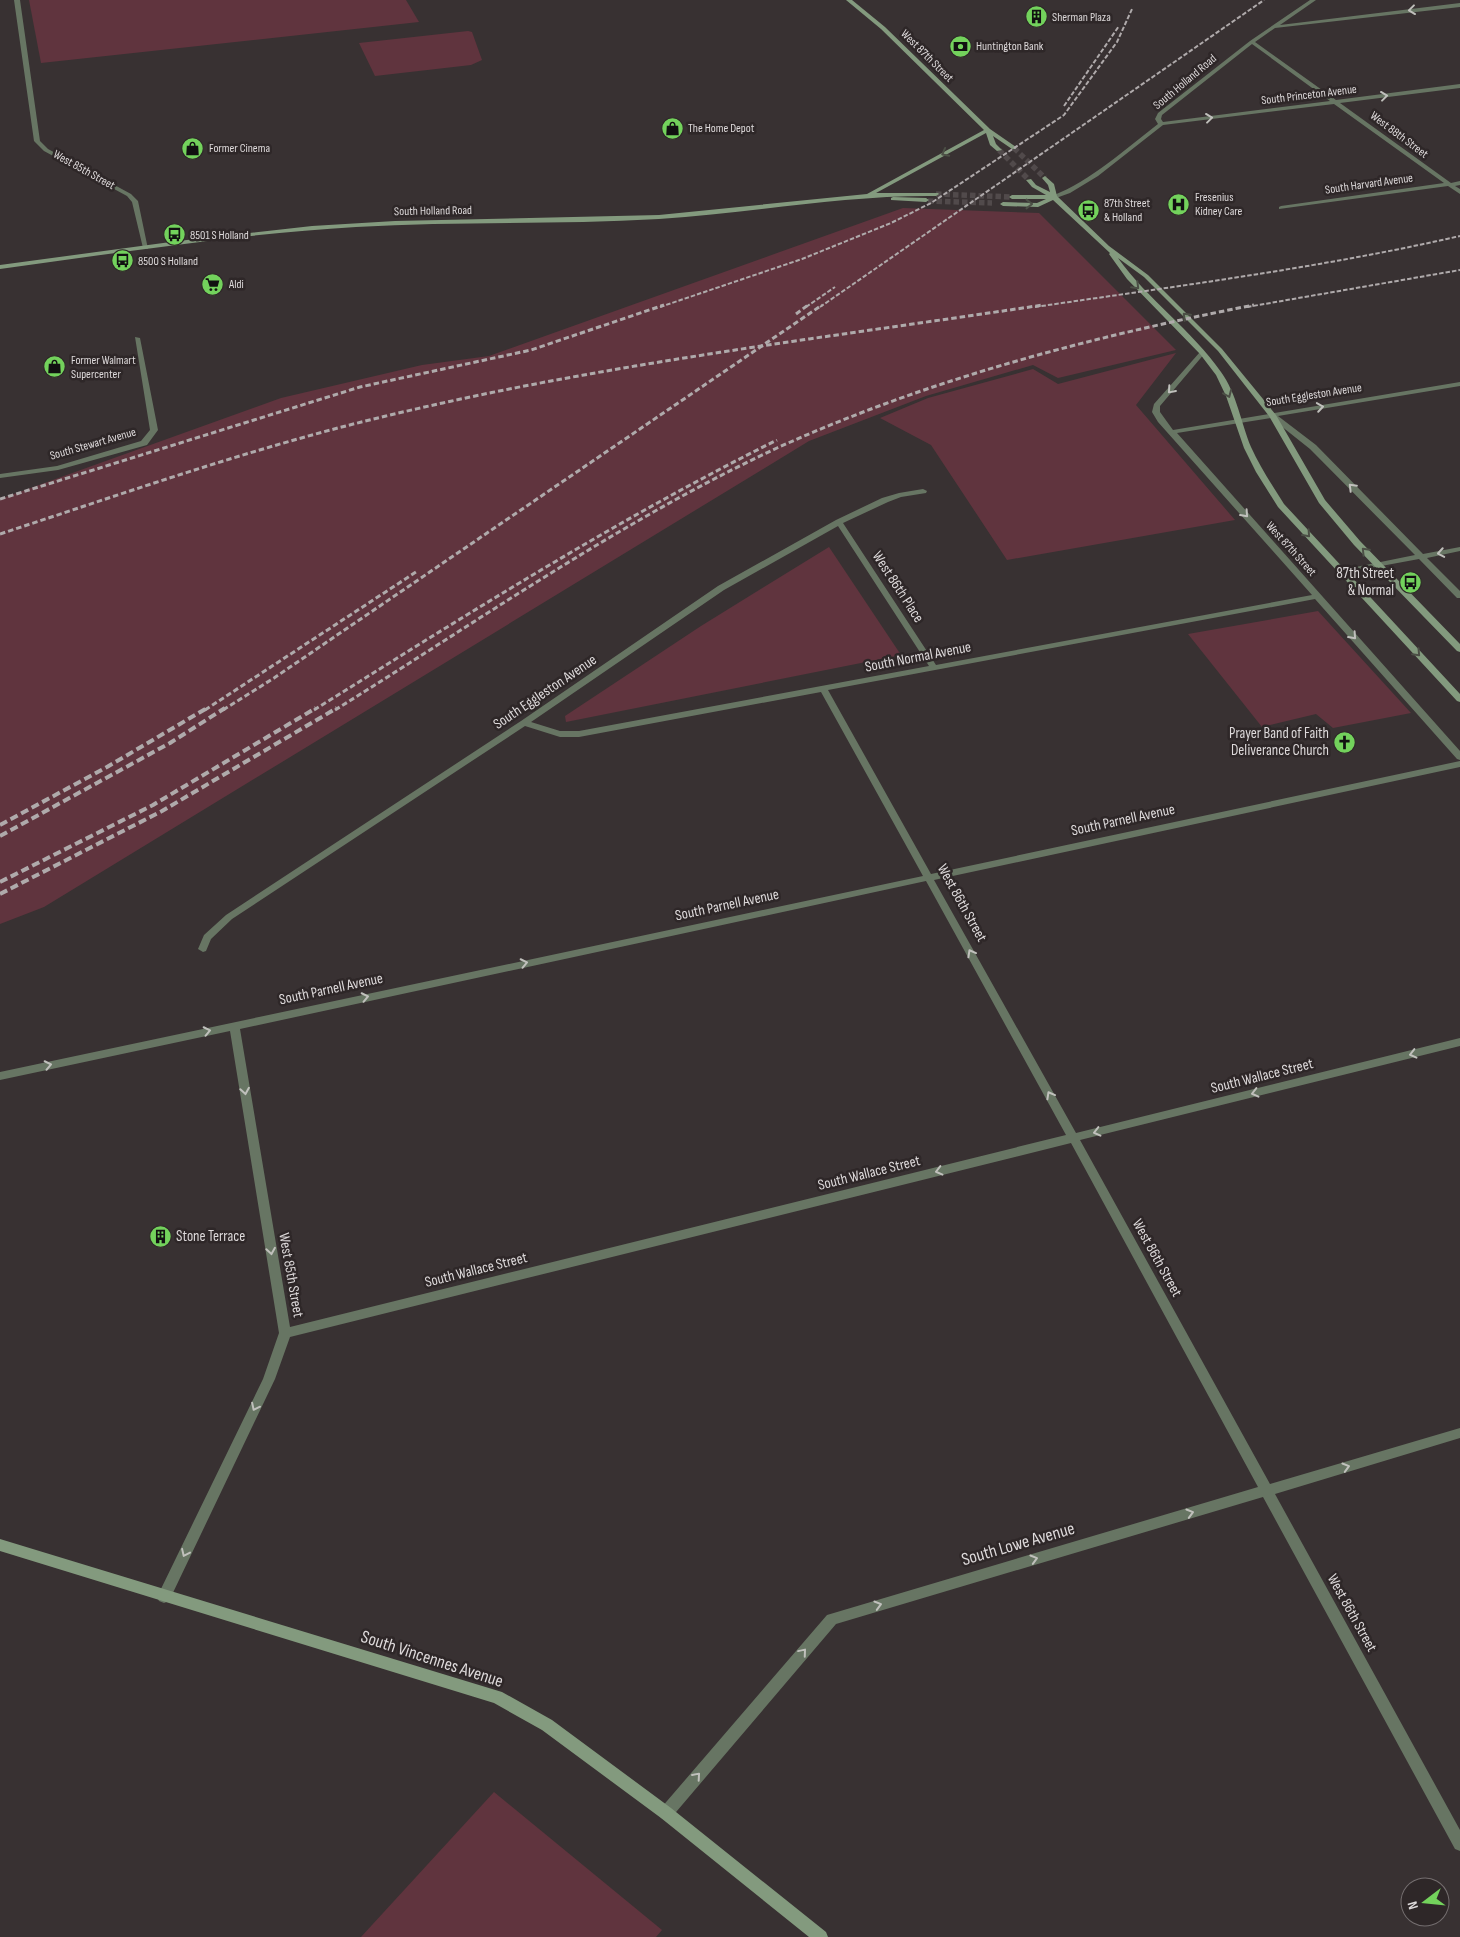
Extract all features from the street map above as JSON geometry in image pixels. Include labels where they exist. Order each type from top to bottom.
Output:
[{"type":"main road","name":"West 87th Street","points":[[849,0],[873,18],[988,130],[1014,148]]},
{"type":"main road","name":"West 87th Street","points":[[988,130],[993,145],[999,150]]},
{"type":"main road","points":[[867,196],[988,130]]},
{"type":"main road","name":"West 87th Street","points":[[1045,178],[1051,184],[1054,197]]},
{"type":"main road","name":"West 87th Street","points":[[1028,180],[1034,186],[1054,197],[1107,247],[1146,276],[1220,350],[1272,415],[1322,501],[1378,565],[1460,649]]},
{"type":"main road","name":"South Holland Road","points":[[0,267],[146,248],[353,225],[658,217],[867,196],[906,193],[936,194]]},
{"type":"main road","name":"South Holland Road","points":[[867,196],[928,200]]},
{"type":"main road","name":"South Holland Road","points":[[1012,197],[1054,197]]},
{"type":"main road","name":"South Holland Road","points":[[1003,204],[1038,205],[1054,197]]},
{"type":"main road","name":"West 87th Street","points":[[1107,247],[1129,278],[1202,353],[1219,374],[1260,472],[1281,505],[1460,700]]},
{"type":"main road","name":"South Vincennes Avenue","points":[[1,1547],[497,1697],[547,1725],[666,1813],[820,1937]]},
{"type":"street","name":"West 85th Street","points":[[17,0],[37,141],[46,150],[129,195],[135,201],[146,248]]},
{"type":"street","name":"South Holland Road","points":[[1054,197],[1071,191],[1161,124],[1158,119],[1160,114],[1252,42],[1313,0]]},
{"type":"street","points":[[1274,27],[1460,5]]},
{"type":"street","name":"West 88th Street","points":[[1252,42],[1460,192]]},
{"type":"street","name":"South Princeton Avenue","points":[[1161,124],[1460,86]]},
{"type":"street","name":"South Harvard Avenue","points":[[1281,208],[1460,183]]},
{"type":"street","name":"South Stewart Avenue","points":[[0,476],[58,468],[144,443],[154,430],[137,338]]},
{"type":"street","name":"West 87th Street","points":[[1202,353],[1157,406],[1156,412],[1161,420],[1460,757]]},
{"type":"street","name":"South Eggleston Avenue","points":[[1172,432],[1460,384]]},
{"type":"street","name":"West 87th Street","points":[[1272,415],[1313,447],[1460,596]]},
{"type":"street","name":"South Eggleston Avenue","points":[[203,949],[207,937],[230,917],[524,723],[722,588],[839,522],[892,497],[923,491]]},
{"type":"street","name":"West 86th Place","points":[[839,522],[934,668]]},
{"type":"street","points":[[1341,572],[1460,550]]},
{"type":"street","name":"South Normal Avenue","points":[[524,723],[560,734],[579,734],[1318,596]]},
{"type":"street","name":"West 86th Street","points":[[823,688],[930,877],[1460,1844]]},
{"type":"street","name":"South Parnell Avenue","points":[[0,1076],[1460,764]]},
{"type":"street","name":"West 85th Street","points":[[164,1597],[269,1379],[285,1333],[234,1026]]},
{"type":"street","name":"South Wallace Street","points":[[285,1333],[1460,1042]]},
{"type":"street","name":"South Lowe Avenue","points":[[666,1813],[832,1619],[1460,1433]]},
{"type":"shaded area","points":[[29,0],[406,0],[419,22],[41,63]]},
{"type":"shaded area","points":[[472,32],[482,60],[471,65],[375,76],[359,43]]},
{"type":"shaded area","points":[[903,208],[1039,213],[1176,350],[1058,378],[1033,365],[926,396],[809,441],[44,907],[0,924],[0,499],[281,398],[422,365],[489,356]]},
{"type":"shaded area","points":[[1176,353],[1136,405],[1235,520],[1007,560],[931,445],[880,418],[928,398],[1033,369],[1058,384]]},
{"type":"shaded area","points":[[829,547],[901,655],[566,722],[565,716],[701,626]]},
{"type":"shaded area","points":[[1318,611],[1411,713],[1333,728],[1316,714],[1262,727],[1188,634]]},
{"type":"shaded area","points":[[494,1792],[662,1930],[656,1937],[361,1937]]},
{"type":"tunnel","points":[[1014,148],[1045,178]]},
{"type":"tunnel","points":[[999,150],[1029,180]]},
{"type":"tunnel","points":[[936,194],[1012,197]]},
{"type":"tunnel","points":[[928,201],[992,203]]},
{"type":"railway","points":[[820,307],[1264,0]]},
{"type":"railway","points":[[660,307],[802,259],[891,223],[931,203],[1064,115],[1117,42],[1132,9]]},
{"type":"railway","points":[[1064,106],[1119,26]]},
{"type":"railway","points":[[1035,307],[1301,267],[1460,236]]},
{"type":"railway","points":[[1247,307],[1460,270]]},
{"type":"railway","points":[[806,307],[835,287]]},
{"type":"railway","points":[[0,499],[360,387],[531,350],[664,305]]},
{"type":"railway","points":[[796,314],[808,305]]},
{"type":"railway","points":[[762,346],[822,305]]},
{"type":"railway","points":[[762,346],[1043,305]]},
{"type":"railway","points":[[335,710],[607,539],[719,476],[777,448],[834,423],[893,401],[1011,363],[1132,331],[1254,305]]},
{"type":"railway","points":[[0,534],[192,471],[337,428],[549,381],[762,346]]},
{"type":"railway","points":[[223,710],[274,678],[762,346]]},
{"type":"railway","points":[[314,710],[542,569],[658,503],[777,440]]},
{"type":"railway","points":[[205,710],[416,572]]},
{"type":"railway","points":[[0,825],[107,767],[207,708]]},
{"type":"railway","points":[[0,836],[170,743],[225,708]]},
{"type":"railway","points":[[0,882],[153,805],[316,708]]},
{"type":"railway","points":[[0,894],[162,811],[337,708]]},
{"type":"place","name":"Sherman Plaza","points":[[1036,17]]},
{"type":"place","name":"Huntington Bank","points":[[960,46]]},
{"type":"place","name":"The Home Depot","points":[[672,128]]},
{"type":"place","name":"Former Cinema","points":[[193,148]]},
{"type":"place","name":"Fresenius Kidney Care","points":[[1179,204]]},
{"type":"place","name":"87th Street & Holland","points":[[1088,210]]},
{"type":"place","name":"8501 S Holland","points":[[174,235]]},
{"type":"place","name":"8500 S Holland","points":[[122,261]]},
{"type":"place","name":"Aldi","points":[[213,284]]},
{"type":"place","name":"Former Walmart Supercenter","points":[[55,367]]},
{"type":"place","name":"87th Street & Normal","points":[[1410,582]]},
{"type":"place","name":"Prayer Band of Faith Deliverance Church","points":[[1345,742]]},
{"type":"place","name":"Stone Terrace","points":[[160,1236]]}]
